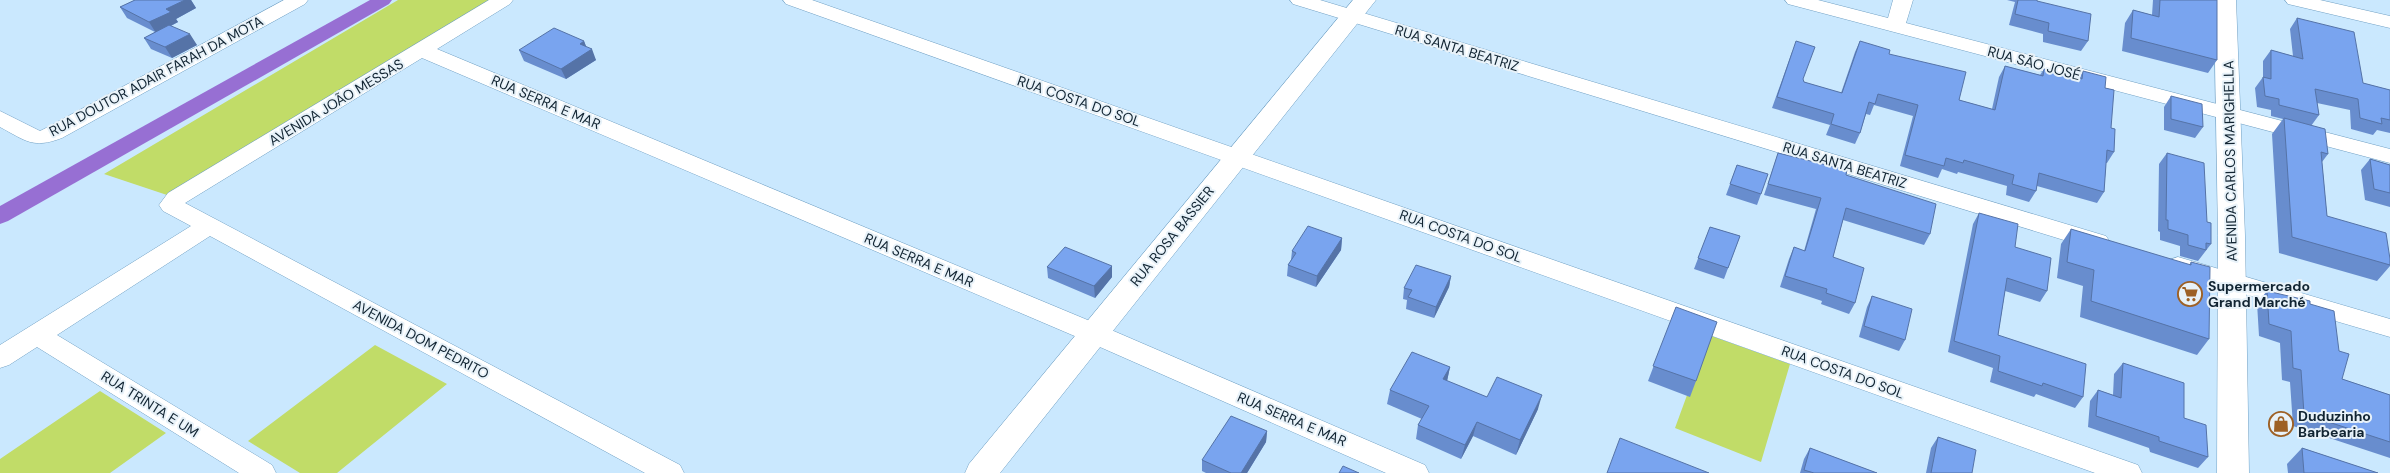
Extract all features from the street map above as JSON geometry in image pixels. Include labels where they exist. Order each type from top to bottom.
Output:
[{"type":"main road","name":"AVENIDA CARLOS MARIGHELLA","points":[[2225,0],[2230,115],[2233,283],[2233,473]]},
{"type":"main road","name":"RUA ROSA BASSIER","points":[[980,473],[1359,8]]},
{"type":"street","name":"RUA DOUTOR ADAIR FARAH DA MOTA","points":[[0,118],[33,136],[41,138],[298,0]]},
{"type":"street","name":"AVENIDA JOÃO MESSAS","points":[[172,205],[176,198],[502,0]]},
{"type":"street","name":"RUA COSTA DO SOL","points":[[793,0],[2128,473]]},
{"type":"street","name":"RUA SANTA BEATRIZ","points":[[1300,0],[1359,8],[2121,249]]},
{"type":"street","name":"RUA SÃO JOSÉ","points":[[1795,0],[2390,156]]},
{"type":"street","points":[[1895,26],[1903,0]]},
{"type":"street","points":[[2295,0],[2390,22]]},
{"type":"street","name":"RUA SERRA E MAR","points":[[422,50],[1093,333],[1415,473]]},
{"type":"street","name":"AVENIDA DOM PEDRITO","points":[[172,205],[174,208],[210,225],[670,473]]},
{"type":"street","points":[[0,358],[210,225]]},
{"type":"street","points":[[2159,260],[2390,328]]},
{"type":"street","name":"RUA TRINTA E UM","points":[[37,335],[262,473]]},
{"type":"green space","points":[[398,0],[500,0],[176,198],[104,174]]},
{"type":"green space","points":[[1709,335],[1790,364],[1761,462],[1675,428]]},
{"type":"green space","points":[[375,345],[447,384],[337,473],[300,473],[248,441]]},
{"type":"green space","points":[[100,391],[166,433],[110,473],[0,473],[0,459]]},
{"type":"building","points":[[135,0],[185,0],[166,9],[171,12],[149,22],[120,7]]},
{"type":"building","points":[[2018,0],[2037,0],[2091,14],[2088,41],[2048,31],[2049,23],[2015,14]]},
{"type":"building","points":[[2160,0],[2217,0],[2217,60],[2131,38],[2133,10],[2159,17]]},
{"type":"building","points":[[2297,18],[2354,32],[2363,83],[2390,90],[2390,120],[2381,118],[2382,124],[2360,118],[2358,99],[2315,89],[2319,115],[2279,105],[2279,99],[2265,96],[2263,77],[2271,79],[2271,50],[2303,59]]},
{"type":"building","points":[[169,25],[190,34],[165,47],[144,38]]},
{"type":"building","points":[[554,28],[584,41],[580,44],[592,49],[561,69],[519,50]]},
{"type":"building","points":[[1796,41],[1815,47],[1803,79],[1804,82],[1842,93],[1860,41],[1890,50],[1889,54],[1966,72],[1959,100],[1995,110],[2005,66],[2043,76],[2044,69],[2082,79],[2083,71],[2106,77],[2105,88],[2114,90],[2111,128],[2115,129],[2114,152],[2107,150],[2104,192],[2039,173],[2036,191],[2012,184],[2014,175],[1964,160],[1963,163],[1946,158],[1944,166],[1905,155],[1918,105],[1878,94],[1875,104],[1869,102],[1860,133],[1831,124],[1834,114],[1777,97]]},
{"type":"building","points":[[2171,96],[2202,104],[2203,127],[2171,119]]},
{"type":"building","points":[[2284,118],[2325,129],[2328,154],[2321,152],[2327,216],[2386,233],[2390,265],[2292,237]]},
{"type":"building","points":[[1778,153],[1847,170],[1846,175],[1936,204],[1930,234],[1846,208],[1833,257],[1864,268],[1855,303],[1826,293],[1827,289],[1785,276],[1794,247],[1805,251],[1821,198],[1768,184]]},
{"type":"building","points":[[2167,153],[2204,163],[2207,222],[2211,223],[2211,244],[2206,243],[2206,250],[2188,245],[2188,235],[2168,229],[2168,220],[2166,220]]},
{"type":"building","points":[[2370,159],[2390,165],[2390,193],[2374,189]]},
{"type":"building","points":[[1737,165],[1768,174],[1761,194],[1730,184]]},
{"type":"building","points":[[1979,213],[2018,224],[2015,247],[2051,258],[2047,291],[2007,278],[1998,335],[2086,364],[2083,397],[2043,383],[2042,386],[1998,371],[2000,356],[1954,341]]},
{"type":"building","points":[[1308,226],[1342,238],[1317,276],[1288,265],[1296,253],[1292,251]]},
{"type":"building","points":[[1710,227],[1740,236],[1728,268],[1698,258]]},
{"type":"building","points":[[2071,229],[2191,265],[2191,262],[2210,267],[2209,339],[2091,301],[2094,270],[2067,262]]},
{"type":"building","points":[[1065,247],[1112,266],[1094,286],[1047,267]]},
{"type":"building","points":[[1416,265],[1451,276],[1436,307],[1408,297],[1412,290],[1404,288]]},
{"type":"building","points":[[2267,291],[2310,301],[2310,304],[2334,311],[2339,351],[2349,354],[2342,379],[2390,395],[2390,442],[2304,414],[2301,370],[2293,368],[2291,331],[2269,324]]},
{"type":"building","points":[[1872,296],[1912,309],[1905,340],[1864,326]]},
{"type":"building","points":[[1676,307],[1717,322],[1696,381],[1653,366]]},
{"type":"building","points":[[1412,352],[1450,367],[1443,379],[1487,397],[1497,377],[1542,395],[1520,440],[1477,422],[1465,445],[1418,425],[1429,406],[1390,390]]},
{"type":"building","points":[[2123,363],[2184,383],[2184,418],[2206,425],[2208,457],[2159,441],[2159,437],[2096,416],[2098,390],[2121,398]]},
{"type":"building","points":[[1231,416],[1267,431],[1241,473],[1231,473],[1202,460]]},
{"type":"building","points":[[1938,437],[1976,450],[1972,473],[1931,473]]},
{"type":"building","points":[[1620,438],[1709,473],[1607,473]]},
{"type":"building","points":[[1810,448],[1877,473],[1814,473],[1804,470]]},
{"type":"building","points":[[2302,448],[2378,473],[2304,473]]},
{"type":"building","points":[[1343,466],[1359,473],[1339,473]]},
{"type":"waterway","points":[[0,216],[383,0]]},
{"type":"place","name":"Supermercado Grand Marché","points":[[2190,294]]},
{"type":"place","name":"Duduzinho Barbearia","points":[[2281,424]]}]
